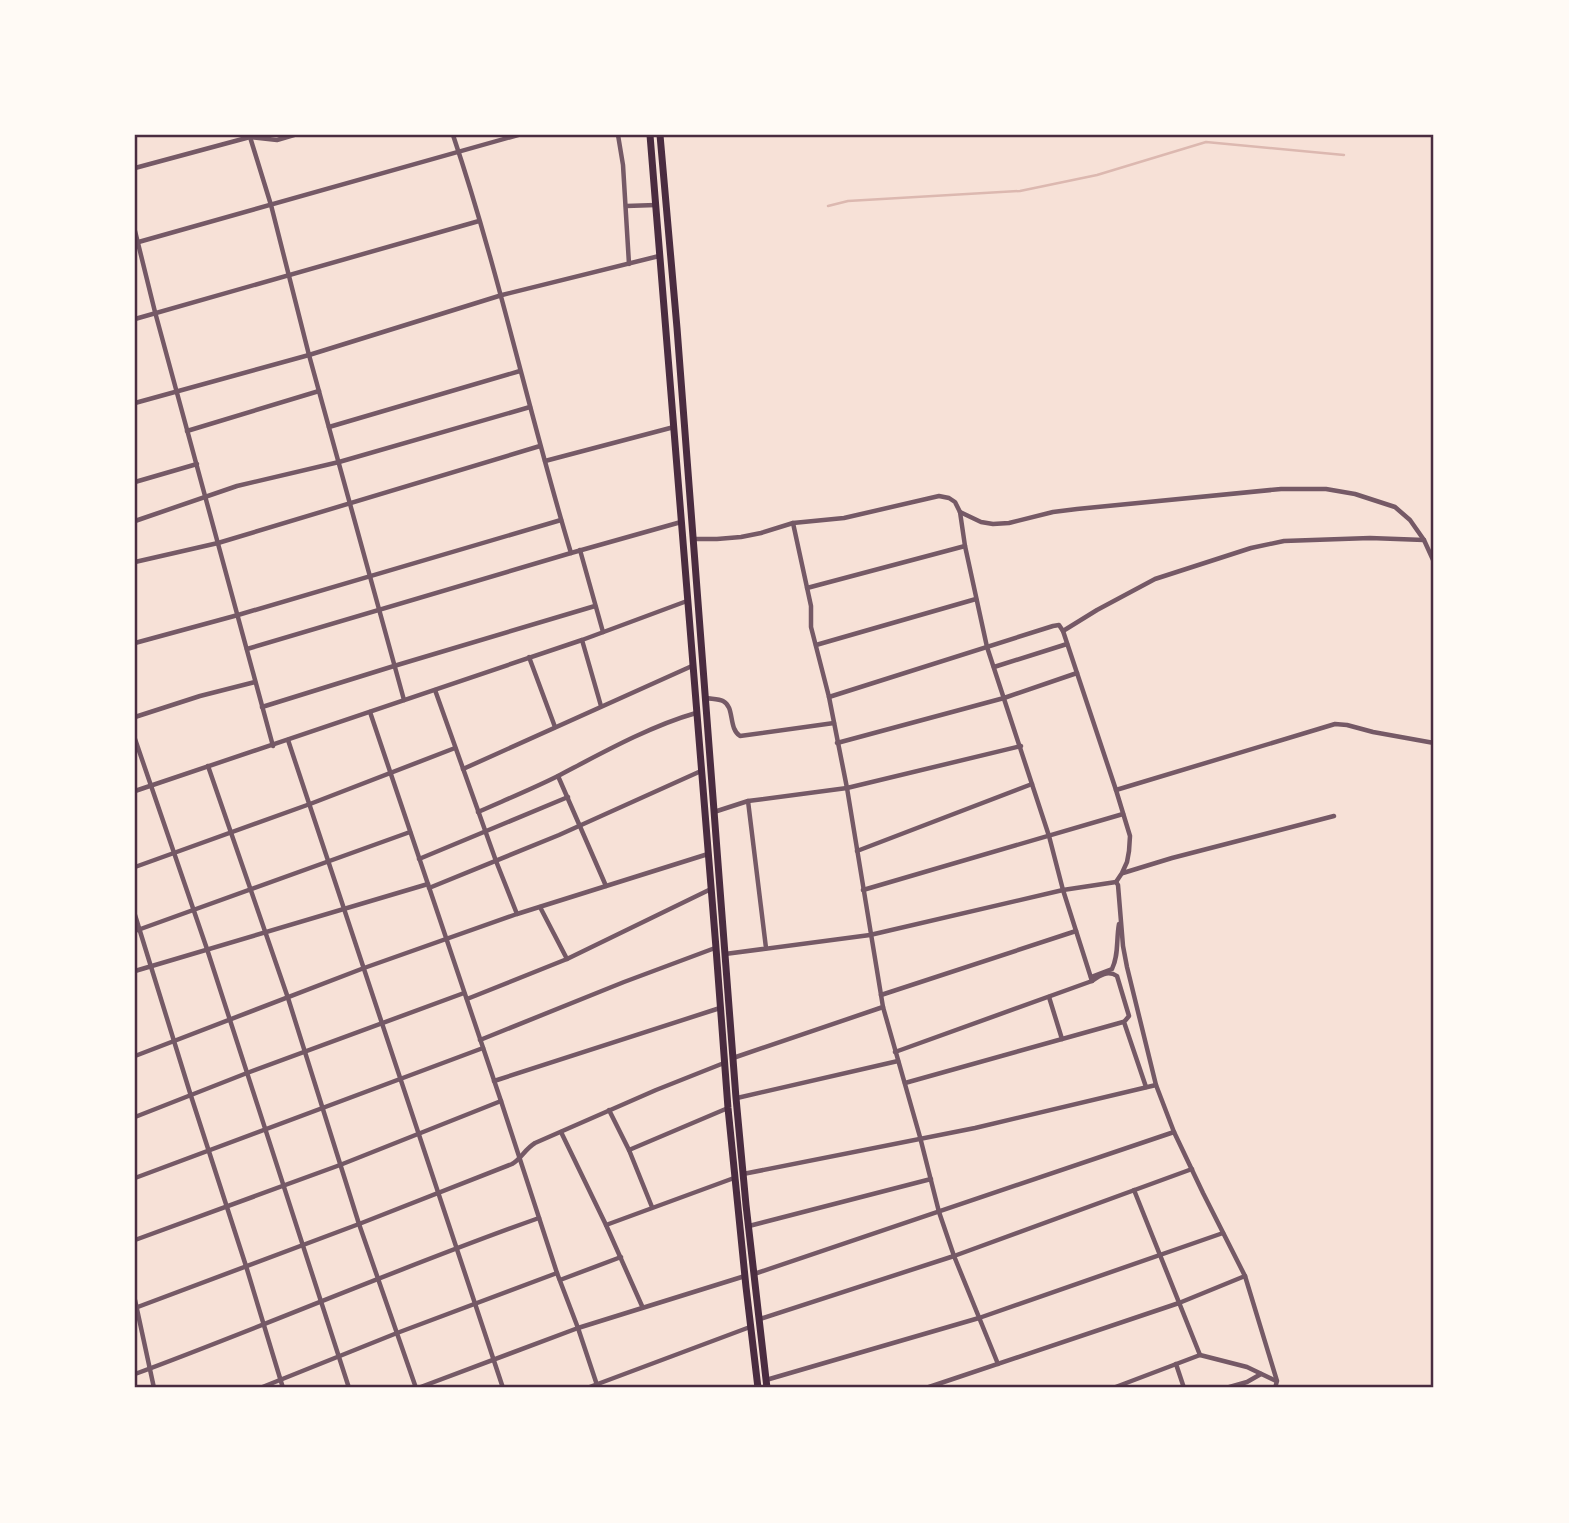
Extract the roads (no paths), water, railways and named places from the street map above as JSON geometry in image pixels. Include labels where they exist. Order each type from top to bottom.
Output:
[{"type":"main road","points":[[650,135],[711,890],[717,907],[724,954],[748,1226],[750,1327],[756,1387]]},
{"type":"main road","points":[[660,135],[714,812],[716,948],[724,1063],[734,1178],[759,1320],[767,1384]]},
{"type":"street","points":[[135,168],[250,137],[277,140],[294,135]]},
{"type":"street","points":[[453,135],[502,295],[540,446],[571,553]]},
{"type":"street","points":[[136,243],[518,135]]},
{"type":"street","points":[[618,135],[624,165],[629,264]]},
{"type":"street","points":[[250,137],[271,205],[309,355],[404,701]]},
{"type":"street","points":[[626,206],[656,205]]},
{"type":"street","points":[[135,319],[479,221]]},
{"type":"street","points":[[135,231],[136,243],[273,746]]},
{"type":"street","points":[[135,403],[309,355],[502,295],[660,256]]},
{"type":"street","points":[[329,427],[520,371]]},
{"type":"street","points":[[187,431],[319,391]]},
{"type":"street","points":[[135,521],[237,486],[339,462],[530,407]]},
{"type":"street","points":[[545,461],[674,427]]},
{"type":"street","points":[[135,562],[218,543],[540,446]]},
{"type":"street","points":[[135,482],[197,464]]},
{"type":"street","points":[[960,512],[981,522],[1009,523],[1077,509],[1280,489],[1326,488],[1395,507],[1410,520],[1424,540],[1434,562]]},
{"type":"street","points":[[692,539],[741,537],[793,523],[844,518],[939,496],[956,502],[987,646],[1021,746],[1092,979]]},
{"type":"street","points":[[135,643],[561,520]]},
{"type":"street","points":[[247,649],[681,522]]},
{"type":"street","points":[[793,523],[811,606],[811,627],[829,697],[847,788],[880,995],[939,1212],[998,1364]]},
{"type":"street","points":[[1063,631],[1155,579],[1251,548],[1284,541],[1370,538],[1424,540]]},
{"type":"street","points":[[807,588],[965,546]]},
{"type":"street","points":[[580,550],[603,632]]},
{"type":"street","points":[[816,645],[976,599]]},
{"type":"street","points":[[135,791],[582,640],[688,601]]},
{"type":"street","points":[[262,707],[595,606]]},
{"type":"street","points":[[829,697],[1059,625],[1116,790],[1129,836],[1127,862],[1116,882]]},
{"type":"street","points":[[582,640],[601,706]]},
{"type":"street","points":[[994,667],[1067,644]]},
{"type":"street","points":[[530,657],[555,727]]},
{"type":"street","points":[[463,769],[693,666]]},
{"type":"street","points":[[837,743],[1004,698],[1077,673]]},
{"type":"street","points":[[135,717],[255,682]]},
{"type":"street","points":[[435,690],[517,915]]},
{"type":"street","points":[[705,698],[723,701],[727,705],[734,732],[740,736],[834,723]]},
{"type":"street","points":[[370,712],[557,1273],[598,1386]]},
{"type":"street","points":[[478,812],[614,747],[697,713]]},
{"type":"street","points":[[1116,790],[1340,723],[1434,743]]},
{"type":"street","points":[[135,739],[195,911],[348,1388]]},
{"type":"street","points":[[288,740],[503,1388]]},
{"type":"street","points":[[714,812],[748,801],[847,788],[1021,746]]},
{"type":"street","points":[[135,867],[456,748]]},
{"type":"street","points":[[208,766],[288,998],[359,1224],[417,1388],[578,1328],[749,1275],[1174,1132]]},
{"type":"street","points":[[135,971],[344,908],[428,886],[580,826],[701,771]]},
{"type":"street","points":[[558,776],[606,886]]},
{"type":"street","points":[[857,851],[1032,784]]},
{"type":"street","points":[[419,859],[568,797]]},
{"type":"street","points":[[748,801],[766,948]]},
{"type":"street","points":[[863,890],[1123,814]]},
{"type":"street","points":[[1122,873],[1334,816]]},
{"type":"street","points":[[137,931],[410,832]]},
{"type":"street","points":[[135,1056],[364,968],[540,907],[708,854]]},
{"type":"street","points":[[724,954],[870,935],[1063,890],[1116,882]]},
{"type":"street","points":[[1116,882],[1131,989],[1156,1085],[1174,1132],[1245,1276],[1277,1381],[1275,1388]]},
{"type":"street","points":[[467,999],[567,959],[711,890]]},
{"type":"street","points":[[540,907],[567,959]]},
{"type":"street","points":[[135,915],[137,931],[151,966],[283,1388]]},
{"type":"street","points":[[895,1052],[1049,997],[1112,969],[1118,952],[1116,938],[1120,916]]},
{"type":"street","points":[[880,995],[1076,931]]},
{"type":"street","points":[[480,1040],[716,948]]},
{"type":"street","points":[[905,1083],[1124,1022],[1129,1016],[1117,976],[1113,973],[1102,974],[1092,979]]},
{"type":"street","points":[[135,1117],[464,993]]},
{"type":"street","points":[[1049,997],[1062,1039]]},
{"type":"street","points":[[733,1058],[883,1007]]},
{"type":"street","points":[[494,1081],[720,1008]]},
{"type":"street","points":[[1124,1022],[1146,1087]]},
{"type":"street","points":[[135,1178],[483,1048]]},
{"type":"street","points":[[736,1098],[898,1060]]},
{"type":"street","points":[[136,1307],[512,1164],[530,1146],[724,1063]]},
{"type":"street","points":[[743,1174],[975,1128],[1156,1085]]},
{"type":"street","points":[[135,1240],[420,1135],[501,1101]]},
{"type":"street","points":[[629,1150],[728,1108]]},
{"type":"street","points":[[609,1110],[629,1150],[652,1208]]},
{"type":"street","points":[[561,1132],[642,1307]]},
{"type":"street","points":[[759,1320],[954,1256],[1192,1169]]},
{"type":"street","points":[[606,1225],[734,1178]]},
{"type":"street","points":[[748,1226],[931,1179]]},
{"type":"street","points":[[1134,1190],[1200,1355]]},
{"type":"street","points":[[135,1374],[456,1247],[539,1219]]},
{"type":"street","points":[[767,1384],[979,1318],[1223,1233]]},
{"type":"street","points":[[560,1280],[621,1257]]},
{"type":"street","points":[[260,1388],[557,1273]]},
{"type":"street","points":[[926,1388],[1179,1303],[1245,1276]]},
{"type":"street","points":[[135,1300],[154,1388]]},
{"type":"street","points":[[587,1388],[750,1327]]},
{"type":"street","points":[[1113,1388],[1200,1355],[1247,1367],[1277,1381]]},
{"type":"street","points":[[1177,1364],[1184,1388]]},
{"type":"street","points":[[1226,1388],[1247,1382],[1262,1373]]},
{"type":"waterway","points":[[828,206],[848,201],[1020,191],[1097,175],[1206,142],[1344,155]]}]
